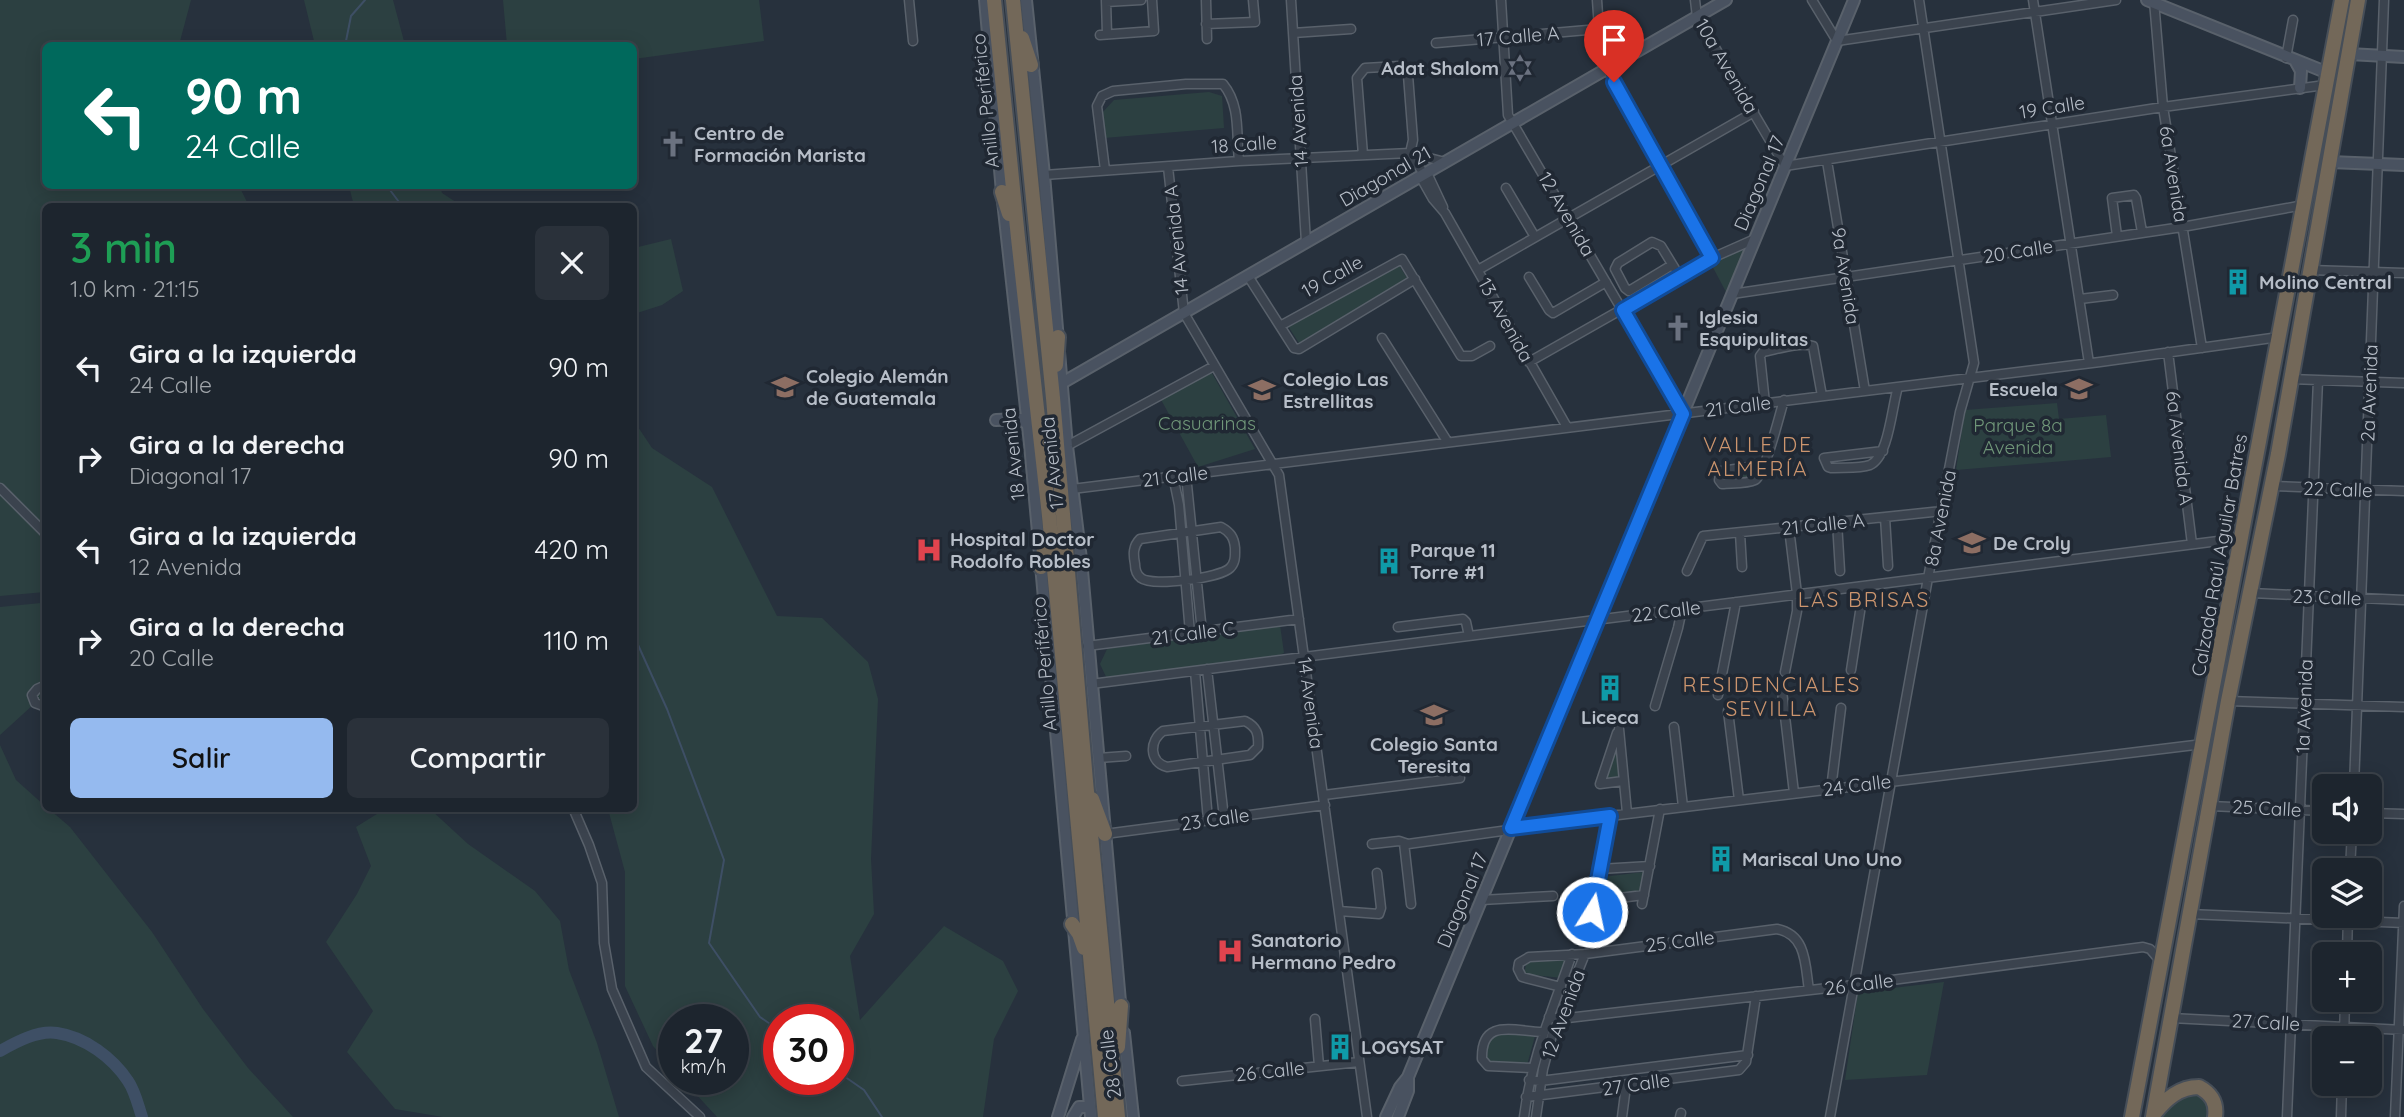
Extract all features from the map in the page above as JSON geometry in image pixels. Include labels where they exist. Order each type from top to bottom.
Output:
[{"type":"highway","name":"Anillo Periférico","points":[[994,0],[1049,516],[1105,1117]]},
{"type":"highway","name":"Anillo Periférico","points":[[1013,0],[1053,398],[1118,1117]]},
{"type":"highway","name":"Calzada Raúl Aguilar Batres","points":[[2133,1111],[2342,0]]},
{"type":"highway","name":"Calzada Raúl Aguilar Batres","points":[[2153,1116],[2228,701],[2272,486],[2358,0]]},
{"type":"highway","points":[[1014,17],[1031,65]]},
{"type":"highway","points":[[1002,191],[1018,238]]},
{"type":"highway","points":[[1053,398],[1058,337]]},
{"type":"highway","points":[[1041,567],[1049,516]]},
{"type":"highway","points":[[1086,781],[1105,834]]},
{"type":"highway","points":[[1072,924],[1082,940],[1086,962],[1092,974]]},
{"type":"highway","points":[[1116,1094],[1121,1006]]},
{"type":"highway","points":[[2153,1116],[2171,1096],[2189,1087],[2199,1087],[2213,1098],[2215,1117]]},
{"type":"street","points":[[909,0],[912,41]]},
{"type":"street","name":"18 Avenida","points":[[985,0],[1084,1030]]},
{"type":"street","name":"17 Avenida","points":[[1026,0],[1121,1006]]},
{"type":"street","points":[[1141,0],[1106,1],[1104,34],[1154,31],[1152,0]]},
{"type":"street","points":[[1206,0],[1207,39]]},
{"type":"street","points":[[1206,24],[1255,22],[1253,0]]},
{"type":"street","name":"14 Avenida","points":[[1291,0],[1306,242]]},
{"type":"street","name":"12 Avenida","points":[[1501,0],[1508,115],[1683,414]]},
{"type":"street","points":[[1597,0],[1599,29],[1607,69],[1712,258]]},
{"type":"street","name":"10a Avenida","points":[[1695,0],[1697,17],[1785,166]]},
{"type":"street","name":"Diagonal 21","points":[[1062,383],[1726,0]]},
{"type":"street","points":[[1812,0],[1837,41],[2116,0]]},
{"type":"street","name":"Diagonal 17","points":[[1386,1117],[1400,1087],[1408,1077],[1854,0]]},
{"type":"street","name":"8a Avenida","points":[[1830,1117],[1928,578],[1960,412],[1974,363],[1919,0]]},
{"type":"street","points":[[2033,0],[2090,363]]},
{"type":"street","name":"2a Avenida","points":[[2354,774],[2384,0]]},
{"type":"street","points":[[2152,1],[2291,60],[2326,79]]},
{"type":"street","name":"6a Avenida","points":[[2152,1],[2163,107],[2202,348]]},
{"type":"street","points":[[2293,20],[2291,60],[2301,71],[2300,88]]},
{"type":"street","points":[[1293,33],[1351,29]]},
{"type":"street","name":"17 Calle A","points":[[1436,43],[1599,29]]},
{"type":"street","points":[[2349,54],[2404,57]]},
{"type":"street","points":[[1363,155],[1357,78],[1365,68],[1400,66],[1408,75],[1413,140],[1410,153]]},
{"type":"street","name":"19 Calle","points":[[1785,166],[2300,88],[2326,79]]},
{"type":"street","points":[[1105,170],[1097,106],[1102,96],[1133,88],[1186,84],[1223,84],[1231,94],[1236,112],[1239,161]]},
{"type":"street","points":[[1478,270],[1754,112]]},
{"type":"street","name":"18 Calle","points":[[1044,175],[1239,161],[1410,153],[1445,162]]},
{"type":"street","name":"13 Avenida","points":[[1410,153],[1439,196],[1445,213],[1567,426]]},
{"type":"street","name":"9a Avenida","points":[[1827,160],[1865,391]]},
{"type":"street","points":[[2330,162],[2404,165]]},
{"type":"street","name":"14 Avenida A","points":[[1168,167],[1184,313]]},
{"type":"street","points":[[1506,188],[1535,237]]},
{"type":"street","points":[[2117,236],[2112,198],[2134,195],[2142,232]]},
{"type":"street","name":"20 Calle","points":[[1732,294],[2182,227],[2304,205]]},
{"type":"street","points":[[1529,362],[1712,258],[1755,239]]},
{"type":"street","points":[[1672,265],[1629,290],[1625,288],[1615,269],[1618,263],[1652,242],[1661,246],[1680,277]]},
{"type":"street","name":"19 Calle","points":[[1280,326],[1402,259],[1415,279]]},
{"type":"street","points":[[2310,270],[2404,273]]},
{"type":"street","points":[[1248,276],[1296,349],[1415,279],[1461,356],[1472,356],[1490,346]]},
{"type":"street","points":[[1529,277],[1553,313],[1606,282]]},
{"type":"street","points":[[2080,299],[2113,295]]},
{"type":"street","name":"14 Avenida","points":[[1184,313],[1279,475],[1367,1117]]},
{"type":"street","name":"21 Calle","points":[[1072,489],[2090,363],[2278,337]]},
{"type":"street","points":[[1382,338],[1447,442]]},
{"type":"street","points":[[1765,403],[1760,356],[1763,352],[1798,345],[1812,346],[1822,396]]},
{"type":"street","name":"6a Avenida A","points":[[2168,352],[2192,544]]},
{"type":"street","points":[[1067,446],[1214,366]]},
{"type":"street","points":[[2290,379],[2404,383]]},
{"type":"street","name":"1a Avenida","points":[[2287,1117],[2318,380]]},
{"type":"street","points":[[1883,451],[1824,458],[1831,468],[1859,467],[1873,463],[1883,451],[1898,387]]},
{"type":"street","points":[[1763,466],[1721,471],[1719,480],[1722,484],[1754,481],[1760,477],[1784,400]]},
{"type":"street","points":[[996,420],[1021,419],[1027,424]]},
{"type":"street","points":[[1186,475],[1202,632]]},
{"type":"street","points":[[1173,476],[1182,531],[1190,633]]},
{"type":"street","name":"22 Calle","points":[[2272,486],[2404,491]]},
{"type":"street","points":[[0,488],[42,530]]},
{"type":"street","name":"21 Calle A","points":[[1687,571],[1703,536],[1942,511]]},
{"type":"street","points":[[1885,517],[1888,566]]},
{"type":"street","points":[[1837,522],[1840,571]]},
{"type":"street","points":[[1221,527],[1230,531],[1235,561],[1230,569],[1186,580],[1142,580],[1137,572],[1134,548],[1140,539],[1192,529],[1221,527]]},
{"type":"street","points":[[1785,673],[1797,611],[1789,528]]},
{"type":"street","points":[[1740,533],[1742,567]]},
{"type":"street","name":"22 Calle","points":[[1091,684],[2242,538]]},
{"type":"street","points":[[1851,670],[1864,586]]},
{"type":"street","name":"23 Calle","points":[[2250,593],[2404,600]]},
{"type":"street","points":[[1718,695],[1736,602]]},
{"type":"street","points":[[1655,706],[1682,609]]},
{"type":"street","name":"21 Calle C","points":[[1087,646],[1299,619]]},
{"type":"street","points":[[1398,627],[1463,619],[1469,636]]},
{"type":"street","points":[[1439,623],[1441,639]]},
{"type":"street","points":[[1419,625],[1422,642]]},
{"type":"street","points":[[1207,669],[1224,818]]},
{"type":"street","points":[[1195,671],[1208,820]]},
{"type":"street","points":[[42,687],[32,695],[35,703],[42,706]]},
{"type":"street","points":[[1782,691],[1794,793]]},
{"type":"street","points":[[2228,701],[2404,707]]},
{"type":"street","points":[[1831,789],[1841,708]]},
{"type":"street","points":[[1728,711],[1739,800]]},
{"type":"street","points":[[1245,721],[1253,725],[1259,734],[1258,747],[1250,755],[1167,767],[1159,765],[1154,759],[1152,743],[1163,731],[1213,724],[1245,721]]},
{"type":"street","points":[[1674,727],[1683,807]]},
{"type":"street","points":[[1623,781],[1600,784],[1619,729],[1627,813]]},
{"type":"street","name":"24 Calle","points":[[1372,844],[1399,841],[1404,844],[1627,813],[2203,744]]},
{"type":"street","points":[[1098,758],[1125,756]]},
{"type":"street","name":"23 Calle","points":[[1105,834],[1224,818],[1460,778]]},
{"type":"street","name":"25 Calle","points":[[2210,806],[2312,810]]},
{"type":"street","points":[[1594,901],[1643,900],[1660,809]]},
{"type":"street","points":[[575,812],[602,883],[604,943],[612,989],[646,1067],[700,1117]]},
{"type":"street","points":[[2382,813],[2404,814]]},
{"type":"street","points":[[1592,912],[1610,816]]},
{"type":"street","points":[[1404,844],[1411,904]]},
{"type":"street","points":[[1600,869],[1650,866]]},
{"type":"street","points":[[1339,911],[1379,914],[1381,908],[1377,873]]},
{"type":"street","points":[[1481,900],[1553,896]]},
{"type":"street","points":[[2395,1117],[2402,1029],[2404,906]]},
{"type":"street","points":[[2189,914],[2312,918]]},
{"type":"street","points":[[2382,921],[2404,923]]},
{"type":"street","name":"25 Calle","points":[[1561,987],[1522,978],[1518,966],[1522,960],[1529,957],[1585,954],[1772,930],[1789,932],[1801,946],[1809,990]]},
{"type":"street","name":"26 Calle","points":[[1549,1017],[1854,985],[2143,947],[2150,949],[2162,962]]},
{"type":"street","name":"12 Avenida","points":[[1524,1117],[1529,1080],[1542,1032],[1572,954]]},
{"type":"street","name":"12 Avenida","points":[[1536,1117],[1540,1081],[1552,1035],[1585,954]]},
{"type":"street","points":[[1748,1055],[1756,996]]},
{"type":"street","name":"28 Calle","points":[[1121,1006],[1133,1117]]},
{"type":"street","points":[[2344,1026],[2345,1012]]},
{"type":"street","points":[[1315,1018],[1319,1066]]},
{"type":"street","name":"27 Calle","points":[[2171,1018],[2344,1026]]},
{"type":"street","name":"27 Calle","points":[[2382,1028],[2402,1029]]},
{"type":"street","points":[[1073,1117],[1079,1107],[1090,1112],[1084,1030]]},
{"type":"street","points":[[1058,1117],[1084,1030]]},
{"type":"street","points":[[1532,1068],[1488,1066],[1482,1054],[1487,1035],[1494,1030],[1542,1032]]},
{"type":"street","name":"27 Calle","points":[[1526,1097],[1739,1070],[1745,1066],[1748,1055],[1540,1081],[1529,1080]]},
{"type":"street","name":"26 Calle","points":[[1182,1081],[1359,1062]]},
{"type":"street","name":"Diagonal 17","points":[[1398,1117],[1408,1091],[1408,1077]]},
{"type":"street","points":[[1622,1117],[1626,1086]]},
{"type":"street","points":[[2341,1117],[2342,1096]]},
{"type":"street","points":[[2123,1117],[2133,1111]]},
{"type":"green space","points":[[0,0],[191,0],[180,42],[42,42],[42,189],[240,189],[248,203],[42,203],[42,592],[0,596]]},
{"type":"green space","points":[[304,0],[393,0],[404,42],[314,42]]},
{"type":"green space","points":[[503,0],[759,0],[764,41],[637,59],[637,42],[507,42]]},
{"type":"green space","points":[[1209,92],[1222,96],[1224,128],[1104,138],[1102,113],[1114,100]]},
{"type":"green space","points":[[350,189],[441,189],[442,193],[457,203],[353,203]]},
{"type":"green space","points":[[671,239],[683,291],[662,305],[637,313],[637,247]]},
{"type":"green space","points":[[1750,240],[1726,292],[1709,260]]},
{"type":"green space","points":[[1398,264],[1407,278],[1299,343],[1288,326]]},
{"type":"green space","name":"Casuarinas","points":[[1209,368],[1255,449],[1198,467],[1159,396]]},
{"type":"green space","name":"Parque 8a Avenida","points":[[2057,403],[2059,419],[2106,415],[2111,457],[1956,470],[1965,410]]},
{"type":"green space","points":[[637,426],[652,448],[712,487],[777,616],[822,618],[868,662],[878,699],[871,859],[874,914],[850,956],[860,1020],[944,926],[1003,961],[1018,991],[994,1039],[983,1117],[717,1117],[697,1095],[749,1095],[749,1004],[658,1004],[658,1051],[625,986],[625,872],[609,812],[637,812]]},
{"type":"green space","points":[[1758,469],[1754,476],[1725,480],[1724,474]]},
{"type":"green space","points":[[41,603],[42,606],[42,697],[0,735],[0,607]]},
{"type":"green space","points":[[1280,625],[1284,653],[1277,656],[1108,681],[1100,664],[1107,649]]},
{"type":"green space","points":[[1617,740],[1622,780],[1604,782]]},
{"type":"green space","points":[[0,745],[16,780],[42,803],[42,812],[52,812],[70,827],[152,932],[203,1009],[248,1068],[293,1117],[0,1117]]},
{"type":"green space","points":[[380,812],[433,812],[468,844],[535,891],[560,921],[569,970],[597,1043],[619,1117],[443,1117],[395,1109],[347,1052],[373,1011],[326,942],[357,894],[371,866],[356,827]]},
{"type":"green space","points":[[1644,872],[1640,892],[1599,897],[1602,877]]},
{"type":"green space","points":[[1572,955],[1562,978],[1524,974],[1527,960]]},
{"type":"green space","points":[[1944,982],[1927,1075],[1845,1080],[1858,992]]},
{"type":"green space","points":[[1488,1033],[1535,1036],[1527,1065],[1483,1061]]},
{"type":"green space","points":[[2187,1092],[2201,1094],[2211,1109],[2207,1117],[2158,1117]]},
{"type":"waterway","points":[[346,42],[351,16],[365,0]]},
{"type":"waterway","points":[[389,189],[400,203]]},
{"type":"waterway","points":[[637,643],[667,709],[724,860],[709,943],[763,1019]]},
{"type":"waterway","points":[[0,1051],[42,1033],[57,1033],[78,1039],[97,1050],[122,1072],[133,1089],[142,1117]]},
{"type":"waterway","points":[[854,1083],[864,1090],[882,1117]]},
{"type":"place","name":"Adat Shalom","points":[[1520,68]]},
{"type":"place","name":"Centro de Formación Marista","points":[[673,144]]},
{"type":"place","name":"Molino Central","points":[[2238,282]]},
{"type":"place","name":"Iglesia Esquipulitas","points":[[1678,328]]},
{"type":"place","name":"Colegio Alemán de Guatemala","points":[[785,387]]},
{"type":"place","name":"Escuela","points":[[2079,389]]},
{"type":"place","name":"Colegio Las Estrellitas","points":[[1262,390]]},
{"type":"place","name":"De Croly","points":[[1972,543]]},
{"type":"place","name":"Hospital Doctor Rodolfo Robles","points":[[929,550]]},
{"type":"place","name":"Parque 11 Torre #1","points":[[1389,561]]},
{"type":"place","name":"Liceca","points":[[1610,688]]},
{"type":"place","name":"Colegio Santa Teresita","points":[[1434,715]]},
{"type":"place","name":"Mariscal Uno Uno","points":[[1721,859]]},
{"type":"place","name":"Sanatorio Hermano Pedro","points":[[1230,951]]},
{"type":"place","name":"LOGYSAT","points":[[1340,1047]]},
{"type":"district","name":"VALLE DE ALMERÍA","points":[[1758,457]]},
{"type":"district","name":"LAS BRISAS","points":[[1864,600]]},
{"type":"district","name":"RESIDENCIALES SEVILLA","points":[[1772,697]]},
{"type":"route","points":[[1592,912],[1610,816],[1511,828],[1683,414],[1623,310],[1712,258],[1614,82]]}]
